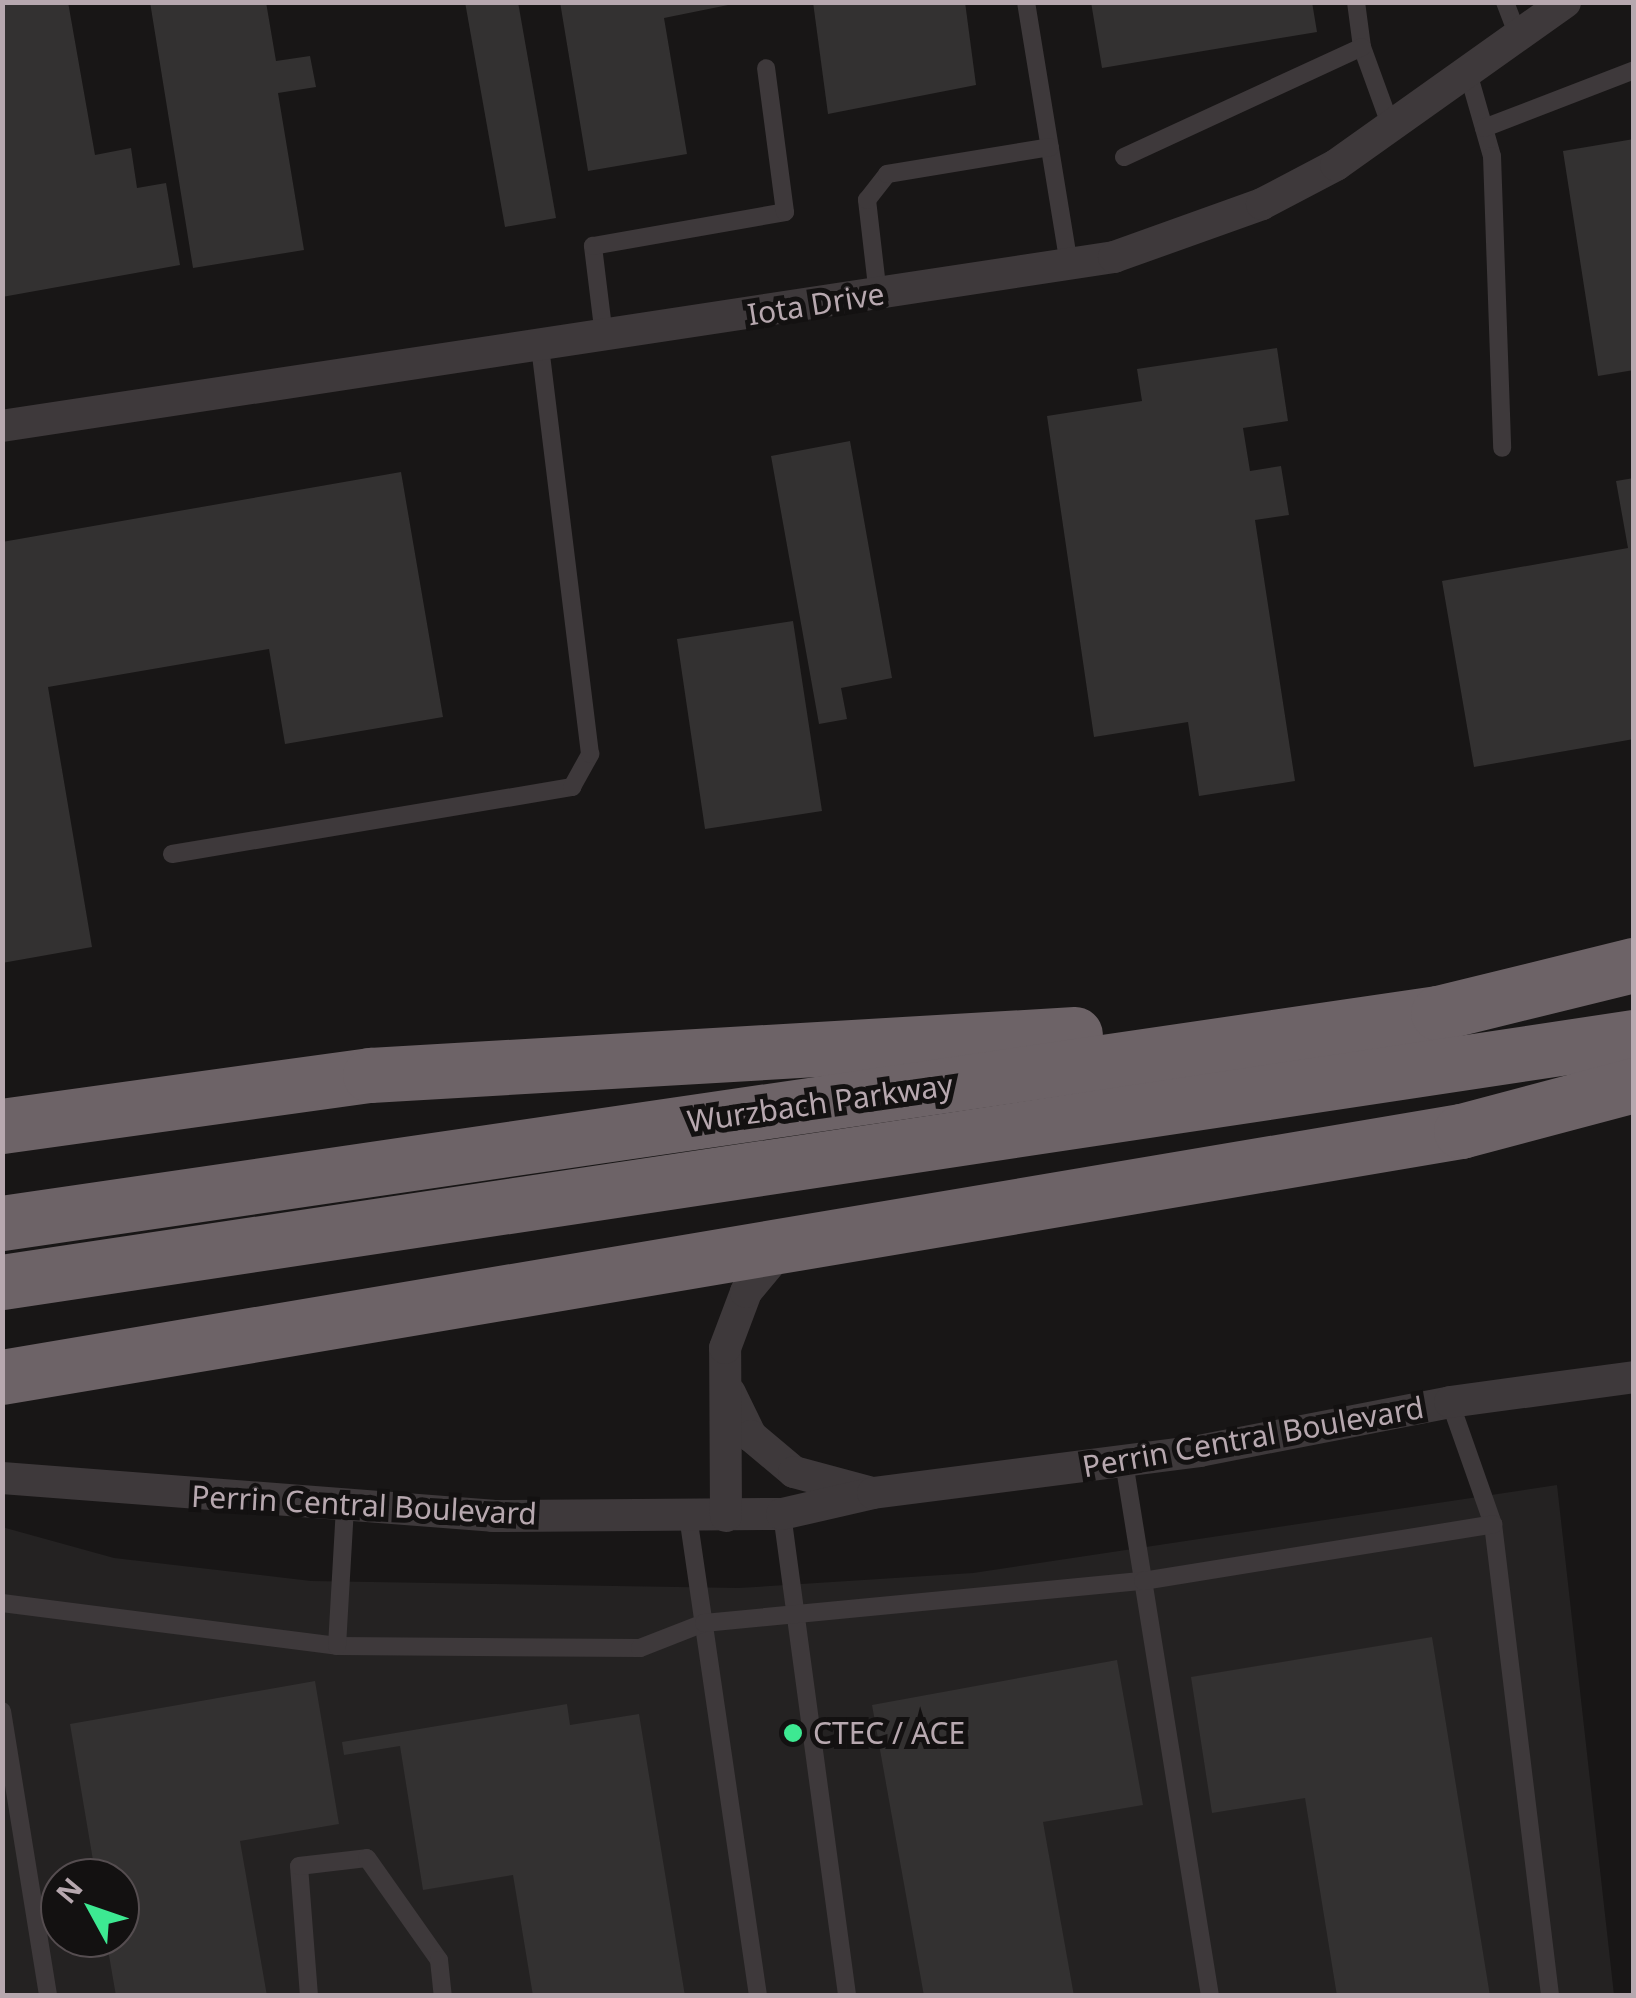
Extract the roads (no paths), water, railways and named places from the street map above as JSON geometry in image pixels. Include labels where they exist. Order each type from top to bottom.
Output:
[{"type":"highway","name":"Wurzbach Parkway","points":[[2,1224],[1438,1012],[1634,965]]},
{"type":"highway","points":[[2,1126],[370,1075],[1438,1012]]},
{"type":"highway","name":"Wurzbach Parkway","points":[[2,1282],[1634,1037]]},
{"type":"highway","points":[[2,1377],[1462,1131],[1634,1085]]},
{"type":"street","name":"Iota Drive","points":[[2,426],[1114,257],[1262,204],[1336,165],[1466,68],[1565,2]]},
{"type":"street","points":[[726,1516],[725,1348],[746,1292],[785,1245]]},
{"type":"street","name":"Perrin Central Boulevard","points":[[2,1478],[493,1516],[782,1514],[873,1493],[1124,1462],[1450,1402],[1634,1377]]},
{"type":"street","name":"Perrin Central Boulevard","points":[[726,1385],[751,1436],[794,1472],[873,1493]]},
{"type":"lane","points":[[1026,2],[1069,265]]},
{"type":"lane","points":[[1356,2],[1362,47],[1390,124]]},
{"type":"lane","points":[[1504,2],[1518,34]]},
{"type":"lane","points":[[1124,157],[1362,47]]},
{"type":"lane","points":[[604,336],[594,246],[784,212],[766,68]]},
{"type":"lane","points":[[1466,68],[1492,156],[1502,448]]},
{"type":"lane","points":[[1484,128],[1634,70]]},
{"type":"lane","points":[[878,295],[867,200],[887,174],[1050,147]]},
{"type":"lane","points":[[172,854],[572,787],[590,754],[540,346]]},
{"type":"lane","points":[[1450,1402],[1493,1524],[1550,1996]]},
{"type":"lane","points":[[1124,1462],[1210,1996]]},
{"type":"lane","points":[[337,1646],[345,1506]]},
{"type":"lane","points":[[782,1514],[847,1996]]},
{"type":"lane","points":[[688,1516],[758,1996]]},
{"type":"lane","points":[[2,1603],[337,1646],[640,1648],[704,1623],[1143,1581],[1493,1524]]},
{"type":"lane","points":[[2,1711],[48,1996]]},
{"type":"lane","points":[[310,1996],[298,1866],[366,1858],[439,1960],[443,1996]]},
{"type":"place","name":"CTEC / ACE","points":[[793,1733]]}]
